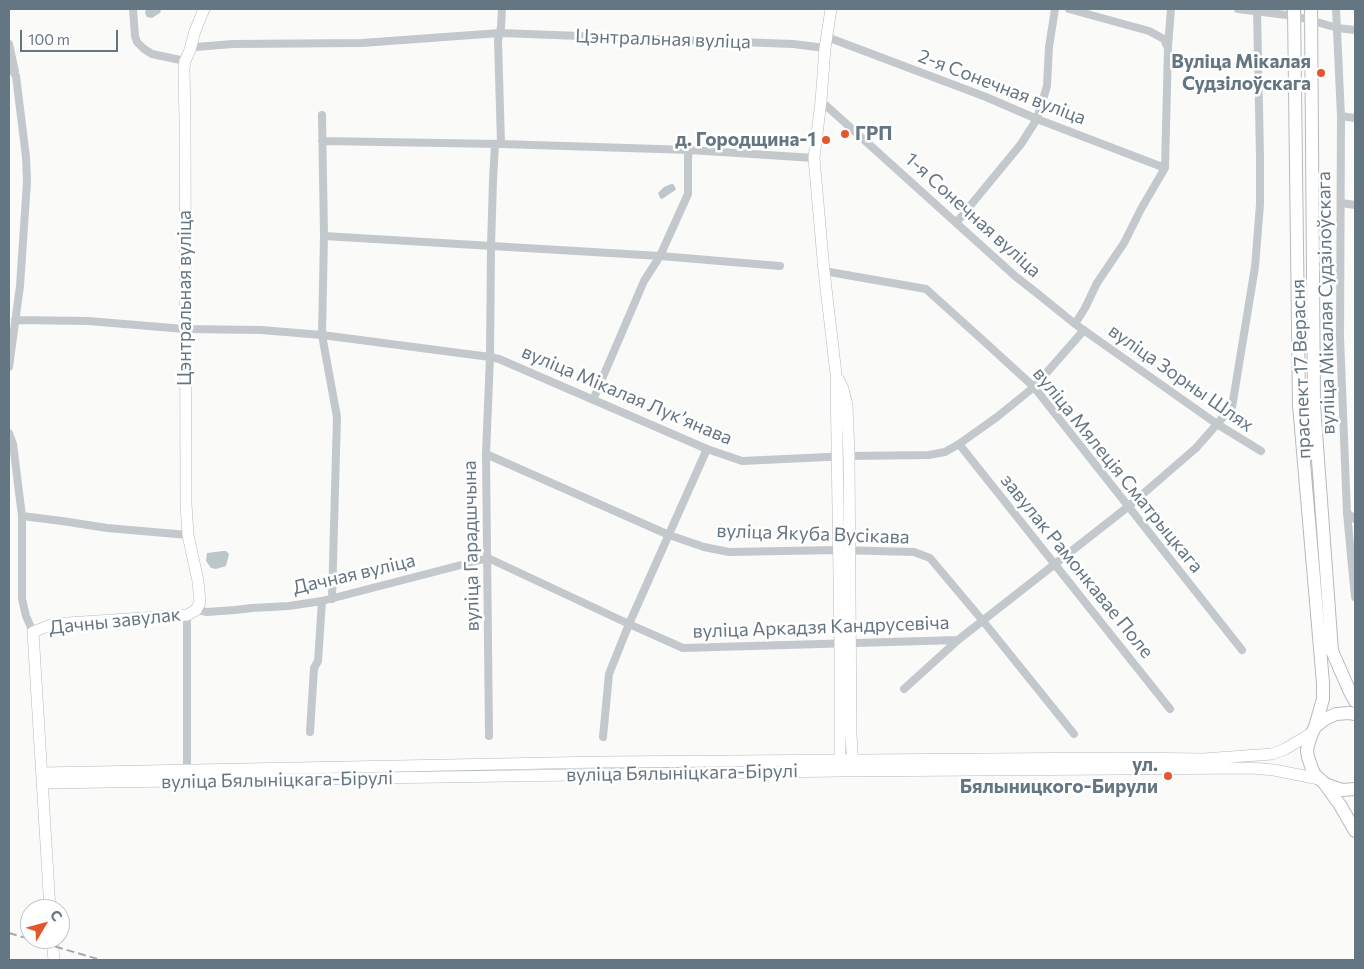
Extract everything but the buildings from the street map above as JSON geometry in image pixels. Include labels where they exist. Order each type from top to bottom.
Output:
[{"type":"main road","points":[[190,50],[204,9]]},
{"type":"main road","points":[[831,9],[814,158],[824,271],[836,374],[843,389],[846,405],[844,550],[846,642],[853,766]]},
{"type":"main road","name":"праспект 17 Верасня","points":[[1295,12],[1299,405],[1323,683],[1323,699],[1308,744],[1308,757],[1312,769],[1322,781]]},
{"type":"main road","name":"праспект 17 Верасня","points":[[1311,15],[1314,405],[1332,651],[1355,701]]},
{"type":"main road","name":"Цэнтральная вуліца","points":[[190,50],[184,68],[186,504],[188,535],[200,600],[199,606],[192,612]]},
{"type":"main road","name":"Дачны завулак","points":[[33,632],[53,624],[192,612]]},
{"type":"main road","points":[[33,632],[49,899]]},
{"type":"main road","points":[[840,766],[846,642]]},
{"type":"main road","points":[[1313,730],[1324,719],[1336,714],[1355,714]]},
{"type":"main road","name":"вуліца Бялыніцкага-Бірулі","points":[[853,766],[1119,758],[1204,759],[1262,755],[1272,754],[1285,749],[1313,730]]},
{"type":"main road","name":"вуліца Бялыніцкага-Бірулі","points":[[42,778],[187,770],[582,763],[1252,768],[1274,770],[1322,781]]},
{"type":"main road","name":"вуліца Бялыніцкага-Бірулі","points":[[42,778],[840,766]]},
{"type":"main road","points":[[1322,781],[1342,790],[1355,788]]},
{"type":"main road","points":[[1322,781],[1340,805],[1355,831]]},
{"type":"street","points":[[133,9],[135,36],[137,42],[144,49],[152,54],[185,61]]},
{"type":"street","points":[[490,357],[491,246],[498,144],[498,40],[502,23],[502,9]]},
{"type":"street","points":[[956,222],[1022,144],[1037,119],[1047,86],[1049,47],[1054,9]]},
{"type":"street","points":[[1069,9],[1149,31],[1164,39],[1168,48]]},
{"type":"street","points":[[1075,324],[1165,168],[1168,48],[1171,9]]},
{"type":"street","points":[[1238,9],[1295,12],[1311,15],[1338,28],[1355,30]]},
{"type":"street","name":"вуліца Мікалая Судзілоўскага","points":[[1336,9],[1341,116],[1340,337],[1347,513],[1355,597]]},
{"type":"street","points":[[1217,424],[1232,407],[1255,267],[1260,204],[1257,10]]},
{"type":"street","name":"Цэнтральная вуліца","points":[[190,50],[196,47],[233,44],[362,43],[500,32],[793,44],[826,42]]},
{"type":"street","name":"2-я Сонечная вуліца","points":[[826,42],[986,97],[1037,119],[1165,168]]},
{"type":"street","points":[[9,44],[16,76],[26,157],[27,182],[20,286],[9,367]]},
{"type":"street","points":[[9,65],[16,76]]},
{"type":"street","name":"1-я Сонечная вуліца","points":[[821,100],[1022,281],[1084,330]]},
{"type":"street","points":[[322,114],[324,236],[322,335],[336,417],[332,599]]},
{"type":"street","points":[[1341,116],[1355,118]]},
{"type":"street","points":[[322,141],[690,150],[814,158]]},
{"type":"street","points":[[593,400],[644,281],[660,256],[688,194],[688,156],[690,150]]},
{"type":"street","points":[[1341,202],[1355,204]]},
{"type":"street","points":[[324,236],[660,256],[780,266]]},
{"type":"street","name":"вуліца Мялеція Сматрыцкага","points":[[824,271],[926,289],[1034,388],[1242,650]]},
{"type":"street","name":"вуліца Мікалая Лукʼянава","points":[[15,320],[88,321],[185,329],[260,330],[322,335],[490,357],[499,359],[707,449],[742,461],[844,456],[929,455],[945,452],[997,417],[1034,388],[1084,330]]},
{"type":"street","name":"вуліца Зорны Шлях","points":[[1084,330],[1217,424],[1261,452]]},
{"type":"street","name":"вуліца Гарадшчына","points":[[489,736],[486,454],[490,357]]},
{"type":"street","name":"вуліца Аркадзя Кандрусевіча","points":[[488,558],[682,648],[958,640],[1129,506],[1196,448],[1217,424]]},
{"type":"street","points":[[9,433],[13,444],[22,516],[22,599],[26,616],[33,632]]},
{"type":"street","name":"завулак Рамонкавае Поле","points":[[959,444],[1170,709]]},
{"type":"street","points":[[603,736],[610,674],[629,624],[707,449]]},
{"type":"street","name":"вуліца Якуба Вусікава","points":[[486,454],[669,535],[704,547],[729,552],[844,550],[914,552],[930,558],[1074,734]]},
{"type":"street","points":[[1347,513],[1355,519]]},
{"type":"street","points":[[22,516],[106,528],[188,535]]},
{"type":"street","name":"Дачная вуліца","points":[[192,612],[289,606],[322,601],[488,558]]},
{"type":"street","points":[[310,732],[314,668],[318,661],[322,601]]},
{"type":"street","points":[[187,770],[192,612]]},
{"type":"street","points":[[904,688],[958,640]]},
{"type":"shaded area","points":[[146,9],[159,9],[161,11],[152,18],[147,17]]},
{"type":"shaded area","points":[[671,184],[676,189],[662,199],[660,198],[658,193],[664,187]]},
{"type":"shaded area","points":[[226,551],[229,554],[226,566],[216,569],[211,568],[206,561],[207,553]]},
{"type":"railway","points":[[9,933],[101,960]]},
{"type":"place","name":"Вуліца Мікалая Судзілоўскага","points":[[1321,73]]},
{"type":"place","name":"ГРП","points":[[845,134]]},
{"type":"place","name":"д. Городщина-1","points":[[826,140]]},
{"type":"place","name":"ул. Бялыницкого-Бирули","points":[[1168,776]]}]
